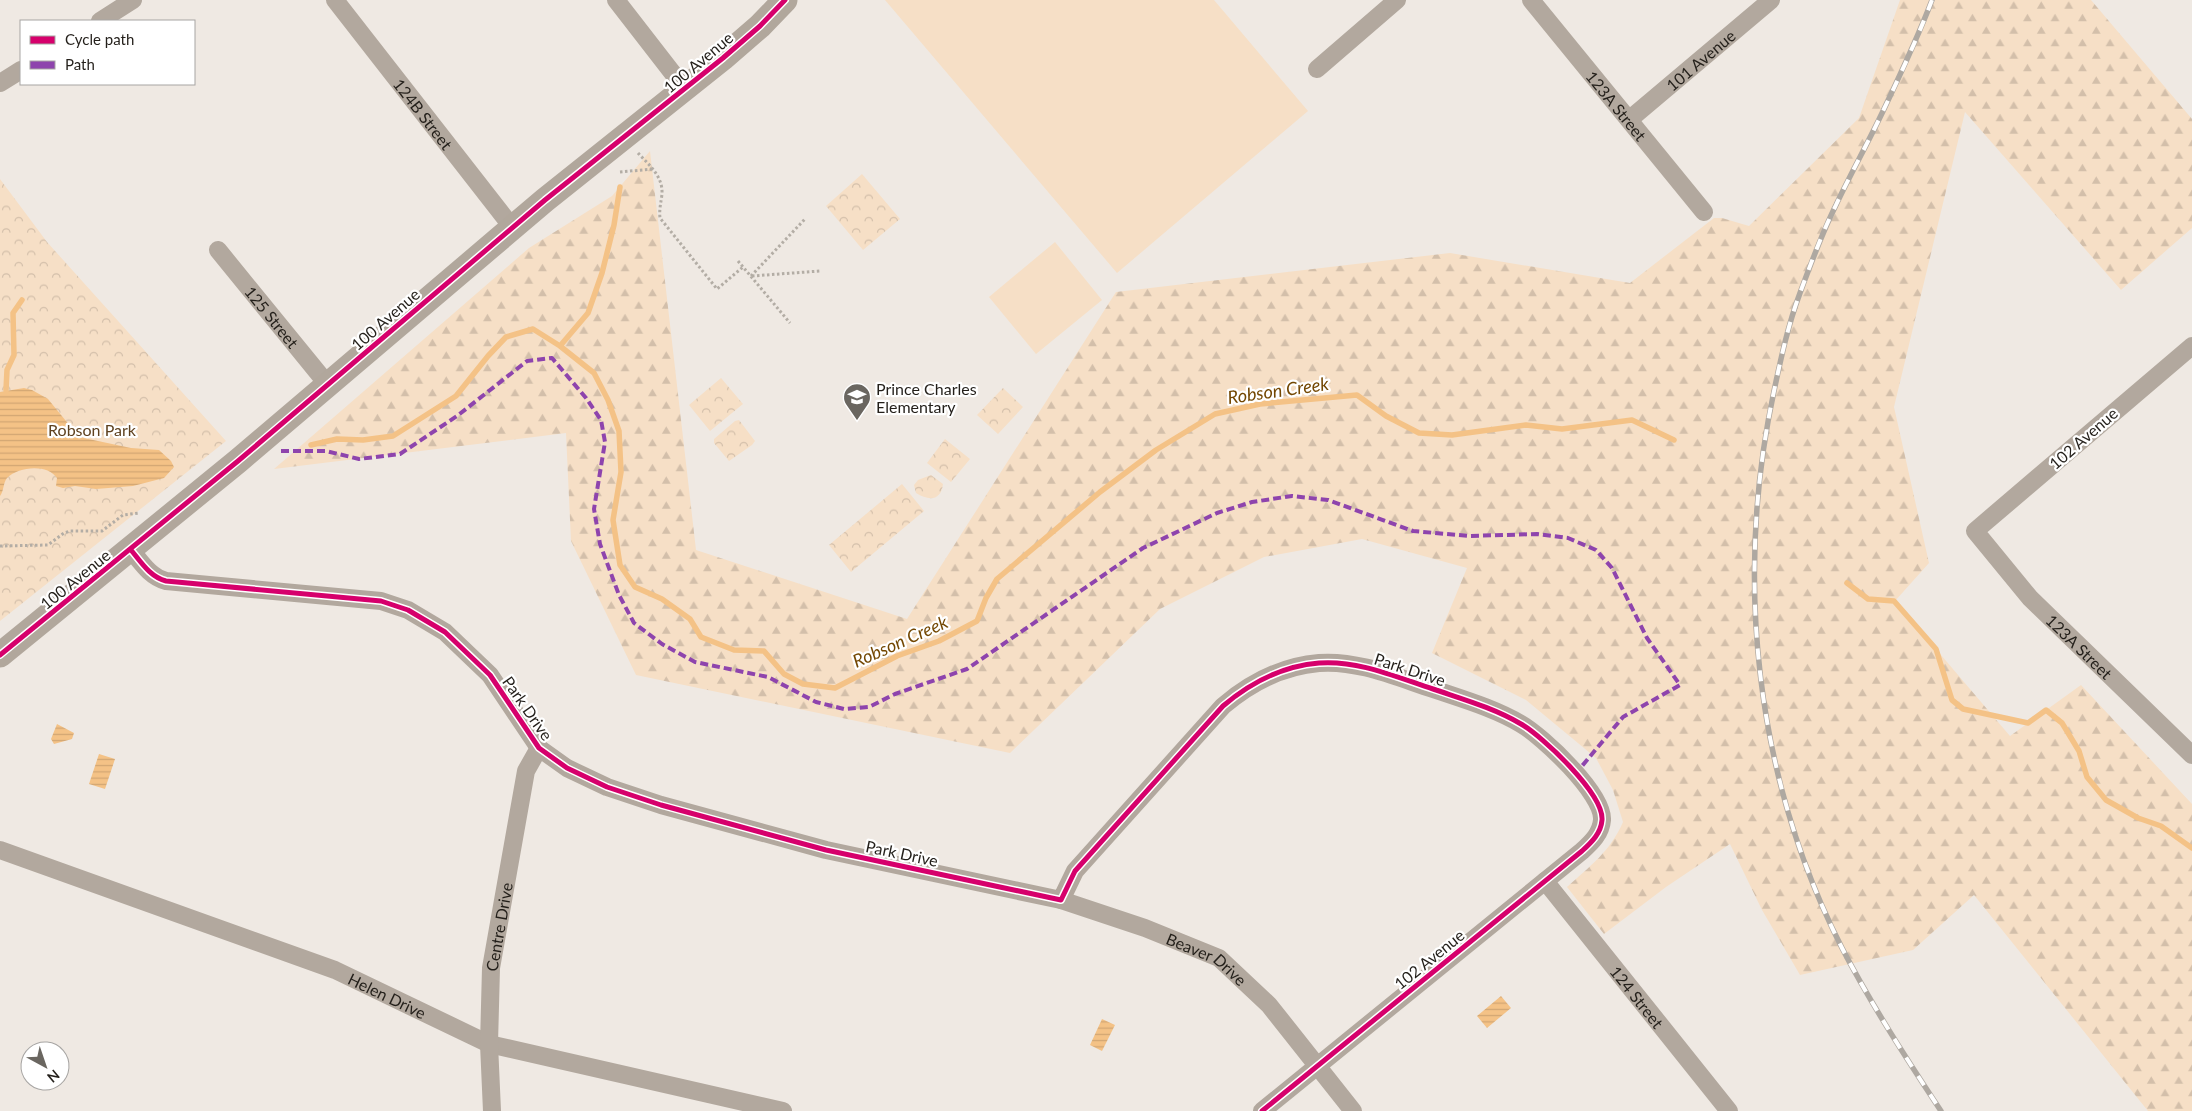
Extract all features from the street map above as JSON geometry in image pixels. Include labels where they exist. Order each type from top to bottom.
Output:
[{"type":"street","points":[[102,20],[133,0]]},
{"type":"street","name":"124B Street","points":[[335,0],[512,227]]},
{"type":"street","points":[[616,0],[685,89]]},
{"type":"street","name":"100 Avenue","points":[[0,655],[131,550],[512,227],[685,89],[760,26],[785,0]]},
{"type":"street","points":[[1317,69],[1397,0]]},
{"type":"street","name":"123A Street","points":[[1531,0],[1704,212]]},
{"type":"street","name":"101 Avenue","points":[[1630,119],[1771,0]]},
{"type":"street","points":[[0,83],[20,71]]},
{"type":"street","name":"125 Street","points":[[218,250],[328,384]]},
{"type":"street","name":"102 Avenue","points":[[1975,531],[2192,346]]},
{"type":"street","name":"123A Street","points":[[1975,531],[2030,598],[2192,755]]},
{"type":"street","name":"Park Drive","points":[[131,550],[151,574],[157,579],[166,581],[381,601],[408,610],[446,632],[475,658],[499,687],[539,748],[567,768],[620,792],[826,850],[1061,900],[1075,871],[1223,706],[1264,678],[1290,669],[1318,664],[1344,664],[1369,668],[1487,708],[1521,724],[1540,738],[1595,796],[1602,820]]},
{"type":"street","name":"Centre Drive","points":[[492,1111],[489,1044],[493,958],[526,771],[539,748]]},
{"type":"street","name":"102 Avenue","points":[[1262,1111],[1590,844],[1596,836],[1602,820]]},
{"type":"street","name":"Helen Drive","points":[[0,850],[335,970],[489,1044],[782,1111]]},
{"type":"street","name":"124 Street","points":[[1545,881],[1729,1111]]},
{"type":"street","name":"Beaver Drive","points":[[1061,900],[1145,928],[1219,958],[1269,1005],[1316,1067],[1353,1111]]},
{"type":"path","points":[[638,153],[658,175],[662,193],[658,205],[660,218],[717,289],[744,267]]},
{"type":"path","points":[[620,172],[653,169]]},
{"type":"path","points":[[751,276],[805,218]]},
{"type":"path","points":[[738,261],[790,323]]},
{"type":"path","points":[[751,276],[820,271]]},
{"type":"path","points":[[0,546],[48,544],[70,531],[97,533],[116,519],[130,513],[139,513],[145,516]]},
{"type":"green space","points":[[885,0],[1214,0],[1308,111],[1117,273]]},
{"type":"green space","points":[[1900,0],[2091,0],[2192,119],[2192,228],[2121,290],[1965,112],[1894,407],[1929,563],[1895,601],[2010,736],[2081,685],[2192,804],[2192,1111],[2148,1111],[1974,895],[1913,950],[1800,975],[1762,910],[1730,844],[1666,887],[1604,934],[1567,887],[1606,850],[1623,822],[1613,790],[1596,758],[1526,700],[1432,653],[1467,568],[1362,539],[1264,557],[1160,609],[1010,753],[636,675],[571,541],[566,433],[274,469],[529,248],[612,196],[650,151],[696,550],[907,619],[1116,292],[1450,253],[1630,283],[1714,218],[1722,218],[1749,226],[1859,118]]},
{"type":"green space","points":[[862,174],[900,219],[863,250],[826,206]]},
{"type":"green space","name":"Robson Park","points":[[0,179],[47,242],[226,441],[0,621]]},
{"type":"green space","points":[[1055,242],[1102,300],[1036,354],[989,297]]},
{"type":"green space","points":[[721,378],[743,404],[710,431],[689,405]]},
{"type":"green space","points":[[1003,388],[1023,407],[998,434],[977,415]]},
{"type":"green space","points":[[739,420],[755,441],[729,461],[714,443],[714,439],[735,421]]},
{"type":"green space","points":[[945,439],[970,459],[951,482],[927,463]]},
{"type":"green space","points":[[931,475],[943,484],[940,494],[930,498],[916,493],[914,485],[918,480]]},
{"type":"green space","points":[[902,484],[924,511],[851,572],[829,545]]},
{"type":"shaded area","points":[[24,388],[32,390],[48,399],[79,437],[131,448],[159,450],[171,461],[174,467],[164,478],[133,486],[96,489],[56,486],[57,478],[53,473],[47,470],[26,469],[7,478],[0,496],[0,392]]},
{"type":"shaded area","points":[[57,724],[74,733],[72,739],[54,744],[51,739]]},
{"type":"shaded area","points":[[99,754],[115,759],[105,789],[89,784]]},
{"type":"shaded area","points":[[1501,996],[1511,1008],[1487,1028],[1477,1016]]},
{"type":"shaded area","points":[[1102,1019],[1115,1025],[1102,1051],[1090,1045]]},
{"type":"waterway","points":[[560,346],[588,313],[602,273],[614,225],[620,187]]},
{"type":"waterway","name":"Robson Creek","points":[[6,390],[7,370],[14,355],[13,313],[22,300]]},
{"type":"waterway","name":"Robson Creek","points":[[311,445],[337,439],[363,440],[393,436],[456,396],[506,337],[533,329],[560,346],[594,373],[608,400],[619,431],[621,472],[613,520],[620,565],[635,587],[662,599],[690,619],[701,637],[734,650],[764,651],[784,674],[803,684],[835,688],[897,656],[939,641],[977,621],[986,598],[997,579],[1100,492],[1156,450],[1215,414],[1260,404],[1357,395],[1386,416],[1419,433],[1452,435],[1526,425],[1562,429],[1632,420],[1674,440]]},
{"type":"waterway","name":"Robson Creek","points":[[1847,583],[1868,599],[1894,601],[1936,649],[1952,700],[1963,709],[2028,723],[2046,710],[2062,723],[2079,751],[2087,777],[2106,800],[2138,818],[2161,826],[2192,848]]},
{"type":"railway","points":[[1932,0],[1897,82],[1826,226],[1792,317],[1774,391],[1762,462],[1756,533],[1755,604],[1760,676],[1772,746],[1789,815],[1812,883],[1842,948],[1865,990],[1941,1111]]},
{"type":"marked path","points":[[281,451],[326,451],[359,459],[400,454],[457,416],[527,361],[552,358],[586,398],[601,420],[605,442],[594,509],[600,544],[619,595],[634,623],[662,644],[695,662],[768,677],[816,702],[844,709],[869,707],[895,694],[967,669],[1143,548],[1217,513],[1252,502],[1292,496],[1328,500],[1413,531],[1469,536],[1537,534],[1568,538],[1596,550],[1612,568],[1647,638],[1680,685],[1623,717],[1582,766]]},
{"type":"cycle path","points":[[0,655],[238,461],[545,200],[723,58],[760,26],[785,0]]},
{"type":"cycle path","points":[[131,550],[151,573],[166,581],[381,601],[408,610],[445,632],[490,675],[539,748],[567,768],[607,787],[661,805],[826,850],[1061,900],[1075,871],[1223,706],[1244,690],[1280,672],[1319,663],[1348,664],[1362,667],[1478,704],[1521,724],[1543,740],[1583,781],[1593,796],[1600,809],[1602,820],[1600,829],[1595,837],[1582,851],[1262,1111]]},
{"type":"place","name":"Prince Charles Elementary","points":[[857,421]]}]
